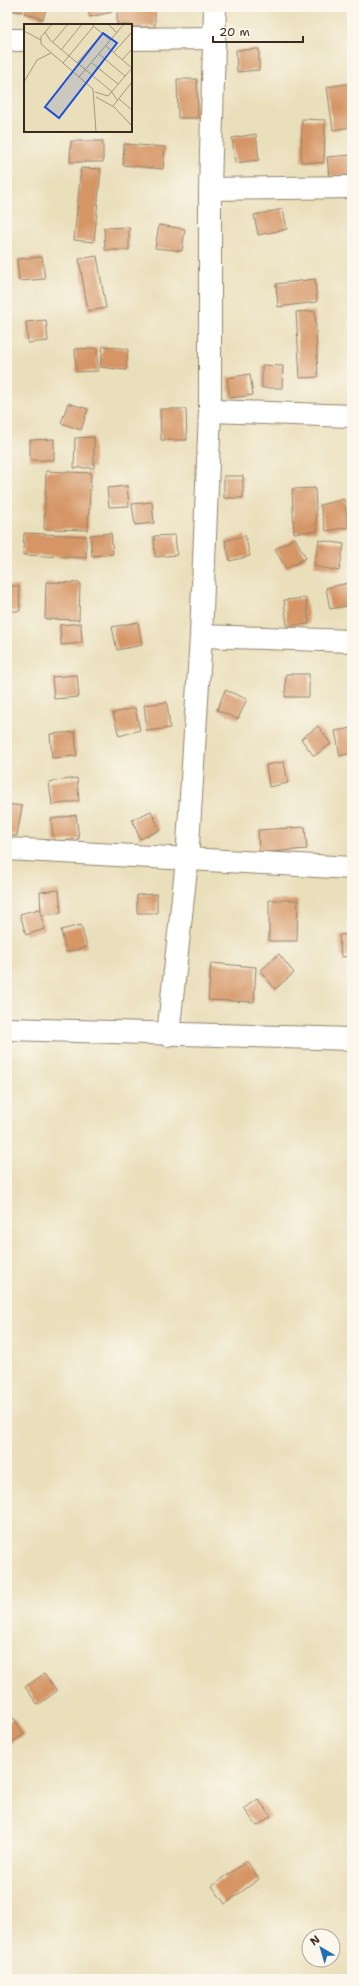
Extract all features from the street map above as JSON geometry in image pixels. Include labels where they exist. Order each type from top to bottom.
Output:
[{"type":"street","points":[[168,1035],[187,860],[201,636],[210,411],[210,188],[215,7]]},
{"type":"street","points":[[132,39],[213,38]]},
{"type":"street","points":[[7,40],[24,40]]},
{"type":"street","points":[[210,188],[352,187]]},
{"type":"street","points":[[210,411],[352,416]]},
{"type":"street","points":[[201,636],[352,641]]},
{"type":"street","points":[[7,849],[352,868]]},
{"type":"street","points":[[7,1029],[168,1035],[352,1039]]},
{"type":"building","points":[[7,7],[23,7],[22,12],[7,10]]},
{"type":"building","points":[[26,7],[47,7],[43,19],[24,13]]},
{"type":"building","points":[[87,7],[111,7],[112,12],[90,17]]},
{"type":"building","points":[[117,7],[155,7],[155,27],[132,27],[132,24],[117,24]]},
{"type":"building","points":[[259,49],[259,70],[237,72],[236,50]]},
{"type":"building","points":[[177,79],[197,79],[198,118],[178,118]]},
{"type":"building","points":[[352,83],[352,127],[333,130],[327,87]]},
{"type":"building","points":[[302,119],[325,120],[324,163],[301,162]]},
{"type":"building","points":[[256,134],[259,160],[235,163],[232,138]]},
{"type":"building","points":[[71,141],[103,141],[103,162],[70,162]]},
{"type":"building","points":[[124,144],[165,147],[163,169],[123,165]]},
{"type":"building","points":[[352,155],[352,175],[329,176],[327,157]]},
{"type":"building","points":[[81,168],[101,169],[94,242],[74,240]]},
{"type":"building","points":[[283,209],[287,229],[258,235],[254,215]]},
{"type":"building","points":[[159,225],[185,229],[182,251],[155,248]]},
{"type":"building","points":[[129,227],[129,250],[105,250],[104,228]]},
{"type":"building","points":[[97,256],[106,308],[88,311],[79,259]]},
{"type":"building","points":[[42,257],[45,279],[19,281],[17,259]]},
{"type":"building","points":[[315,279],[317,302],[278,307],[276,284]]},
{"type":"building","points":[[315,311],[318,377],[300,378],[296,312]]},
{"type":"building","points":[[46,320],[48,341],[28,343],[26,322]]},
{"type":"building","points":[[103,346],[128,349],[126,370],[100,367]]},
{"type":"building","points":[[97,348],[98,371],[76,372],[75,349]]},
{"type":"building","points":[[262,365],[283,366],[282,388],[262,388]]},
{"type":"building","points":[[250,374],[253,395],[230,398],[227,378]]},
{"type":"building","points":[[68,403],[88,409],[81,430],[61,423]]},
{"type":"building","points":[[160,409],[186,409],[187,440],[161,440]]},
{"type":"building","points":[[94,437],[94,468],[74,468],[75,438]]},
{"type":"building","points":[[54,439],[54,460],[30,460],[30,440]]},
{"type":"building","points":[[46,471],[91,473],[88,530],[44,529]]},
{"type":"building","points":[[224,476],[243,476],[243,498],[224,498]]},
{"type":"building","points":[[127,486],[129,506],[109,507],[107,488]]},
{"type":"building","points":[[315,488],[317,531],[294,533],[292,489]]},
{"type":"building","points":[[344,499],[349,527],[326,531],[320,505]]},
{"type":"building","points":[[152,502],[154,523],[135,525],[132,504]]},
{"type":"building","points":[[24,533],[86,536],[86,558],[23,555]]},
{"type":"building","points":[[111,533],[113,554],[92,556],[90,535]]},
{"type":"building","points":[[175,535],[177,555],[155,557],[154,536]]},
{"type":"building","points":[[245,535],[250,556],[230,561],[225,541]]},
{"type":"building","points":[[295,538],[306,558],[286,569],[275,549]]},
{"type":"building","points":[[319,540],[344,544],[339,571],[314,566]]},
{"type":"building","points":[[46,582],[80,583],[79,620],[45,619]]},
{"type":"building","points":[[348,583],[352,605],[330,609],[326,588]]},
{"type":"building","points":[[7,586],[19,586],[20,611],[7,611]]},
{"type":"building","points":[[306,598],[309,624],[287,626],[284,600]]},
{"type":"building","points":[[138,622],[142,645],[117,650],[112,627]]},
{"type":"building","points":[[81,623],[82,643],[61,645],[60,625]]},
{"type":"building","points":[[286,674],[309,674],[309,697],[285,697]]},
{"type":"building","points":[[77,675],[79,697],[54,699],[52,677]]},
{"type":"building","points":[[225,690],[247,699],[238,719],[217,710]]},
{"type":"building","points":[[167,702],[170,728],[147,731],[144,705]]},
{"type":"building","points":[[135,708],[140,730],[119,736],[113,713]]},
{"type":"building","points":[[318,726],[331,744],[314,756],[301,739]]},
{"type":"building","points":[[352,728],[352,753],[340,756],[335,731]]},
{"type":"building","points":[[75,732],[77,756],[52,758],[50,734]]},
{"type":"building","points":[[284,762],[288,783],[269,787],[266,765]]},
{"type":"building","points":[[77,778],[79,801],[52,805],[49,782]]},
{"type":"building","points":[[7,804],[22,806],[17,836],[7,835]]},
{"type":"building","points":[[151,811],[160,830],[140,839],[132,820]]},
{"type":"building","points":[[76,815],[79,839],[54,842],[51,819]]},
{"type":"building","points":[[305,827],[307,849],[259,853],[258,830]]},
{"type":"building","points":[[59,890],[61,913],[41,915],[40,892]]},
{"type":"building","points":[[157,894],[157,913],[137,913],[137,895]]},
{"type":"building","points":[[269,900],[298,900],[297,941],[269,941]]},
{"type":"building","points":[[39,909],[45,929],[26,935],[20,914]]},
{"type":"building","points":[[81,925],[87,947],[66,952],[61,930]]},
{"type":"building","points":[[352,934],[352,956],[341,957],[339,935]]},
{"type":"building","points":[[279,954],[294,973],[275,989],[260,971]]},
{"type":"building","points":[[211,963],[256,967],[254,1002],[208,1000]]},
{"type":"building","points":[[44,1674],[57,1691],[38,1705],[25,1687]]},
{"type":"building","points":[[14,1718],[24,1735],[7,1745],[7,1722]]},
{"type":"building","points":[[258,1799],[271,1816],[257,1826],[244,1809]]},
{"type":"building","points":[[247,1861],[259,1879],[225,1904],[212,1886]]},
{"type":"building","points":[[160,1975],[163,1979],[154,1979]]}]
